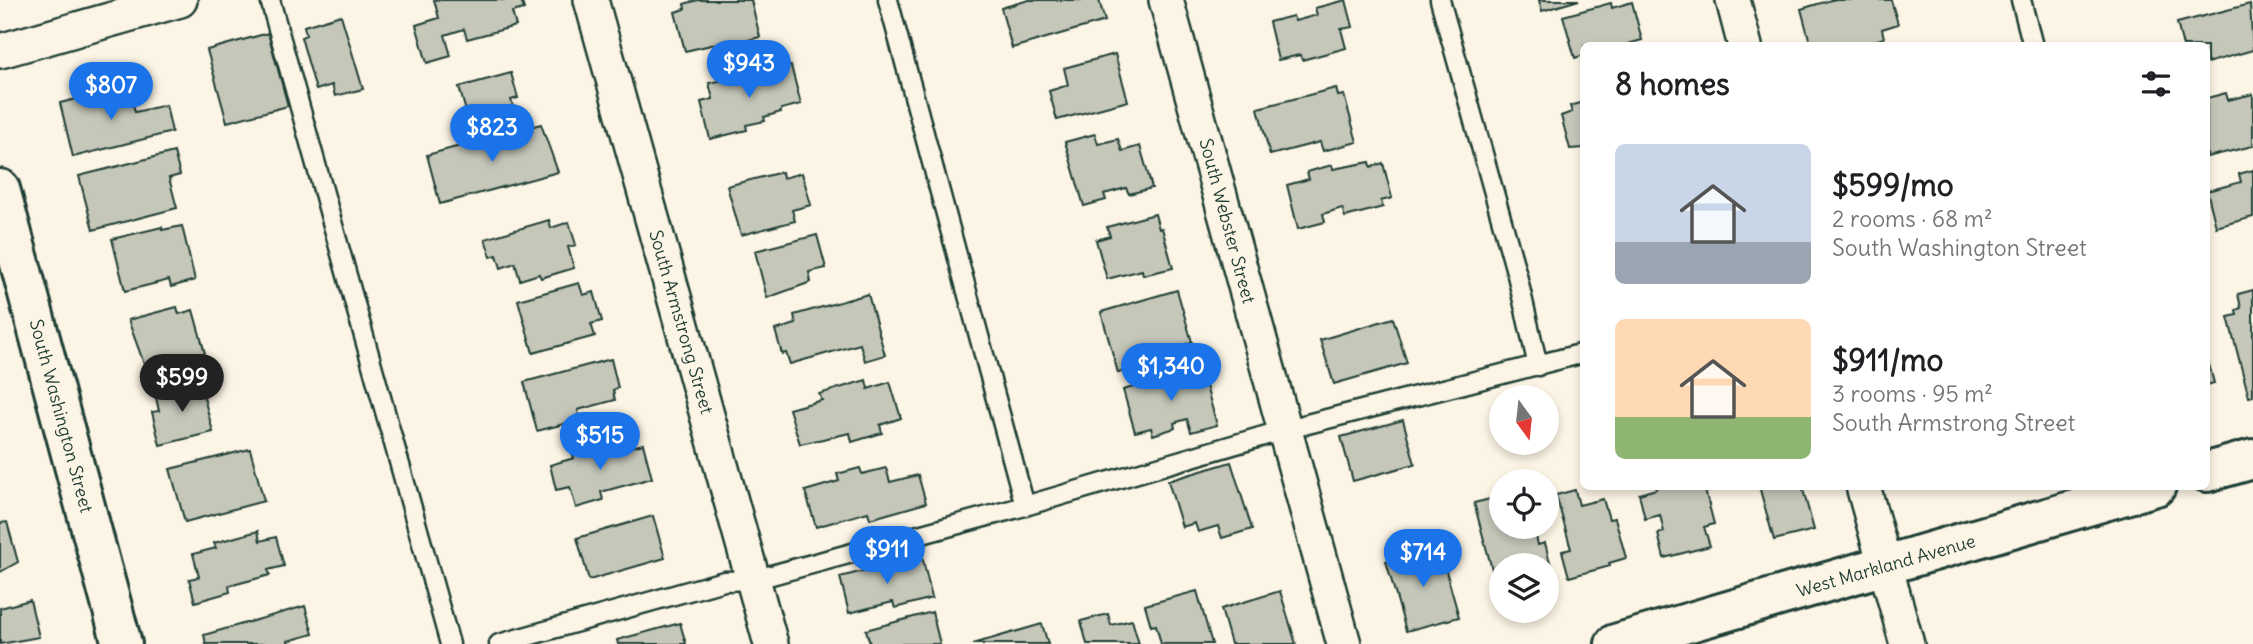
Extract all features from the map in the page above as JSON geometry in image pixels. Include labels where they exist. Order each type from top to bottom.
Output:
[{"type":"main road","name":"South Washington Street","points":[[0,189],[122,644]]},
{"type":"main road","points":[[2210,471],[2253,459]]},
{"type":"main road","name":"West Markland Avenue","points":[[1615,644],[2145,490]]},
{"type":"street","points":[[0,51],[180,0]]},
{"type":"street","name":"South Armstrong Street","points":[[591,0],[771,644]]},
{"type":"street","name":"South Webster Street","points":[[1166,0],[1344,644]]},
{"type":"street","points":[[1733,0],[1744,42]]},
{"type":"street","points":[[1864,490],[1907,644]]},
{"type":"lane","points":[[270,0],[450,644]]},
{"type":"lane","points":[[888,0],[1025,506]]},
{"type":"lane","points":[[1440,0],[1517,275],[1538,366]]},
{"type":"lane","points":[[2021,0],[2032,42]]},
{"type":"lane","points":[[499,644],[724,581],[753,579],[1025,506],[1284,430],[1580,354]]},
{"type":"building","points":[[434,0],[521,0],[524,9],[512,12],[516,26],[467,39],[464,29],[445,35],[451,56],[427,63],[416,25],[439,18]]},
{"type":"building","points":[[698,0],[751,0],[760,37],[721,47],[720,43],[685,51],[675,12],[685,9],[684,4]]},
{"type":"building","points":[[1029,0],[1099,0],[1105,21],[1012,48],[1001,8]]},
{"type":"building","points":[[1346,0],[1353,27],[1341,29],[1346,48],[1302,60],[1300,55],[1278,60],[1269,22],[1293,16],[1295,21],[1317,15],[1315,8]]},
{"type":"building","points":[[1539,0],[1579,0],[1542,11]]},
{"type":"building","points":[[1831,0],[1891,0],[1898,24],[1882,29],[1884,38],[1871,42],[1810,42],[1801,9]]},
{"type":"building","points":[[1632,2],[1642,40],[1580,42],[1580,56],[1575,58],[1563,16],[1611,3],[1612,8]]},
{"type":"building","points":[[2250,4],[2253,50],[2210,62],[2210,42],[2182,42],[2177,23]]},
{"type":"building","points":[[341,15],[363,89],[335,96],[332,85],[316,90],[301,37],[306,35],[304,26]]},
{"type":"building","points":[[268,33],[288,106],[227,122],[207,50]]},
{"type":"building","points":[[1115,54],[1128,101],[1057,120],[1049,91],[1068,85],[1064,68]]},
{"type":"building","points":[[791,66],[801,104],[764,117],[765,121],[746,125],[747,130],[710,139],[701,102],[713,99],[709,83]]},
{"type":"building","points":[[511,73],[518,98],[511,100],[516,115],[471,129],[459,87]]},
{"type":"building","points":[[129,86],[135,112],[166,105],[172,132],[73,157],[60,103]]},
{"type":"building","points":[[1336,88],[1338,96],[1344,95],[1357,142],[1323,151],[1320,142],[1270,155],[1258,108]]},
{"type":"building","points":[[2226,93],[2228,100],[2253,94],[2253,146],[2210,156],[2210,97]]},
{"type":"building","points":[[1580,103],[1580,148],[1570,149],[1561,116],[1572,112],[1570,106]]},
{"type":"building","points":[[541,124],[558,172],[440,204],[427,155]]},
{"type":"building","points":[[1095,134],[1098,144],[1118,139],[1122,151],[1140,146],[1152,188],[1129,194],[1126,188],[1104,194],[1106,200],[1084,206],[1065,142]]},
{"type":"building","points":[[174,152],[180,175],[169,178],[177,208],[93,230],[79,176]]},
{"type":"building","points":[[1370,162],[1371,167],[1383,163],[1392,198],[1381,201],[1383,207],[1345,217],[1342,208],[1323,214],[1325,222],[1298,229],[1287,185],[1309,179],[1307,172],[1332,165],[1333,169]]},
{"type":"building","points":[[2253,170],[2253,217],[2216,227],[2210,190],[2241,182],[2239,174]]},
{"type":"building","points":[[782,172],[783,178],[802,173],[811,205],[792,210],[795,221],[741,235],[727,186]]},
{"type":"building","points":[[1155,214],[1159,229],[1162,228],[1173,268],[1143,275],[1142,270],[1107,279],[1096,240],[1110,236],[1107,227]]},
{"type":"building","points":[[549,220],[551,228],[569,222],[576,245],[568,247],[574,268],[541,278],[539,274],[520,280],[515,263],[501,268],[497,255],[491,257],[485,239]]},
{"type":"building","points":[[182,226],[195,280],[171,287],[169,280],[125,291],[112,239],[162,227],[162,230]]},
{"type":"building","points":[[817,235],[826,268],[809,272],[811,282],[767,298],[755,251]]},
{"type":"building","points":[[579,283],[583,295],[594,292],[602,321],[591,324],[595,336],[533,353],[518,300]]},
{"type":"building","points":[[1177,290],[1192,342],[1178,347],[1180,356],[1118,373],[1101,312]]},
{"type":"building","points":[[2253,290],[2253,396],[2249,397],[2228,317],[2237,315],[2236,310],[2241,308],[2238,294]]},
{"type":"building","points":[[868,294],[885,355],[865,361],[860,344],[790,364],[786,353],[782,354],[775,330],[796,324],[794,315]]},
{"type":"building","points":[[177,307],[179,314],[193,310],[205,353],[146,369],[128,320]]},
{"type":"building","points":[[1393,318],[1407,363],[1334,384],[1320,340]]},
{"type":"building","points":[[611,359],[618,388],[613,390],[615,400],[578,410],[580,420],[537,431],[524,382]]},
{"type":"building","points":[[1201,368],[1217,425],[1191,432],[1187,419],[1174,423],[1175,428],[1153,435],[1151,428],[1135,432],[1123,390]]},
{"type":"building","points":[[2210,368],[2214,383],[2210,384]]},
{"type":"building","points":[[866,380],[868,389],[890,382],[901,418],[880,425],[882,433],[852,442],[850,433],[800,444],[789,409],[822,400],[819,394]]},
{"type":"building","points":[[200,382],[213,432],[160,445],[152,412],[159,411],[155,393]]},
{"type":"building","points":[[1403,420],[1415,464],[1353,481],[1341,437]]},
{"type":"building","points":[[605,443],[608,453],[643,444],[652,478],[601,492],[603,500],[576,508],[570,487],[556,490],[550,465],[574,458],[572,452]]},
{"type":"building","points":[[250,449],[264,501],[185,522],[170,469]]},
{"type":"building","points":[[1231,462],[1252,529],[1222,538],[1218,526],[1198,532],[1195,523],[1182,527],[1168,481]]},
{"type":"building","points":[[860,468],[862,474],[886,468],[890,482],[918,475],[926,503],[870,519],[868,512],[816,527],[805,491],[839,481],[837,474]]},
{"type":"building","points":[[1575,490],[1579,505],[1603,499],[1609,519],[1615,518],[1626,558],[1609,563],[1610,566],[1569,577],[1562,551],[1571,549],[1559,506],[1559,494]]},
{"type":"building","points":[[1653,490],[1705,490],[1714,524],[1704,527],[1710,546],[1664,558],[1658,534],[1664,532],[1660,515],[1645,519],[1639,494]]},
{"type":"building","points":[[1760,490],[1803,490],[1814,530],[1774,540]]},
{"type":"building","points":[[1489,499],[1489,539],[1537,539],[1538,545],[1545,543],[1548,553],[1489,553],[1489,558],[1474,503]]},
{"type":"building","points":[[653,516],[665,558],[589,580],[577,538]]},
{"type":"building","points":[[7,522],[18,562],[0,572],[0,523]]},
{"type":"building","points":[[258,531],[260,541],[276,537],[284,566],[268,570],[270,575],[229,586],[230,592],[195,602],[189,579],[199,577],[193,554],[216,548],[214,543]]},
{"type":"building","points":[[1439,546],[1459,617],[1406,631],[1386,561]]},
{"type":"building","points":[[922,556],[932,598],[895,608],[893,602],[849,613],[840,577]]},
{"type":"building","points":[[1197,591],[1212,644],[1161,644],[1156,625],[1151,626],[1145,605]]},
{"type":"building","points":[[1280,591],[1296,644],[1231,644],[1221,609]]},
{"type":"building","points":[[30,600],[39,637],[0,644],[0,608]]},
{"type":"building","points":[[305,606],[313,634],[288,641],[289,644],[206,644],[204,635]]},
{"type":"building","points":[[932,612],[940,644],[870,644],[866,630]]},
{"type":"building","points":[[1108,614],[1111,625],[1132,620],[1139,644],[1087,644],[1081,621]]},
{"type":"building","points":[[680,623],[686,644],[618,644],[617,640]]},
{"type":"building","points":[[1042,624],[1048,644],[973,644]]}]
